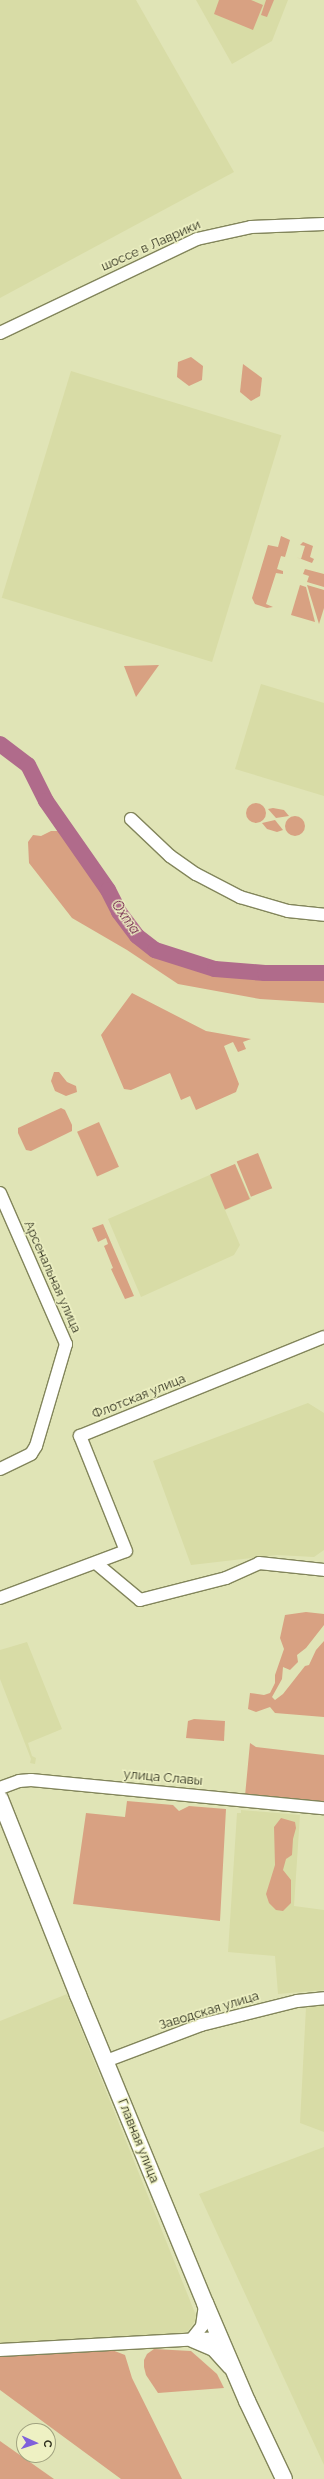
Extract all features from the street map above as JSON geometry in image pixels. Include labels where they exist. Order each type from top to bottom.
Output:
[{"type":"main road","name":"Главная улица","points":[[0,1799],[205,2303],[239,2382],[284,2479]]},
{"type":"street","name":"шоссе в Лаврики","points":[[0,333],[197,239],[251,227],[324,224]]},
{"type":"street","points":[[131,819],[170,856],[196,874],[240,897],[288,911],[324,915]]},
{"type":"street","name":"Арсенальная улица","points":[[0,1193],[66,1344],[36,1446],[31,1454],[0,1469]]},
{"type":"street","name":"Флотская улица","points":[[97,1564],[126,1551],[80,1436],[324,1337]]},
{"type":"street","points":[[0,1598],[97,1564],[140,1600],[226,1578],[260,1563],[324,1570]]},
{"type":"street","name":"улица Славы","points":[[0,1788],[19,1781],[31,1780],[324,1808]]},
{"type":"street","name":"Заводская улица","points":[[106,2061],[201,2025],[297,2001],[324,1998]]},
{"type":"street","points":[[186,2339],[202,2326],[205,2303]]},
{"type":"street","points":[[0,2350],[220,2338]]},
{"type":"street","points":[[186,2339],[213,2350],[239,2382]]},
{"type":"shaded area","points":[[0,0],[136,0],[234,172],[0,298]]},
{"type":"shaded area","points":[[196,0],[288,0],[272,41],[232,64]]},
{"type":"shaded area","points":[[219,0],[251,0],[263,5],[253,30],[214,14]]},
{"type":"shaded area","points":[[266,0],[274,0],[267,17],[261,15]]},
{"type":"shaded area","points":[[191,357],[203,366],[202,380],[189,386],[177,377],[178,362]]},
{"type":"shaded area","points":[[243,364],[262,378],[260,396],[251,401],[240,392]]},
{"type":"shaded area","points":[[71,371],[281,435],[212,662],[2,598]]},
{"type":"shaded area","points":[[281,536],[290,540],[285,557],[281,556],[277,569],[283,571],[283,574],[276,573],[266,604],[273,607],[267,608],[255,604],[252,598],[268,545],[278,547]]},
{"type":"shaded area","points":[[303,542],[313,546],[310,557],[314,559],[312,563],[301,559],[305,546],[300,545]]},
{"type":"shaded area","points":[[305,569],[324,574],[324,587],[307,582],[309,576],[303,574]]},
{"type":"shaded area","points":[[300,585],[306,587],[315,622],[291,615]]},
{"type":"shaded area","points":[[307,585],[324,590],[324,608],[319,624]]},
{"type":"shaded area","points":[[159,665],[136,697],[124,666]]},
{"type":"shaded area","points":[[261,684],[324,703],[324,796],[235,769]]},
{"type":"shaded area","points":[[256,803],[263,806],[266,813],[263,820],[256,823],[249,820],[246,813],[249,806]]},
{"type":"shaded area","points":[[273,808],[284,810],[289,816],[276,818],[268,809]]},
{"type":"shaded area","points":[[295,816],[302,819],[305,826],[302,833],[295,836],[288,833],[285,826],[288,819]]},
{"type":"shaded area","points":[[275,820],[283,830],[277,832],[267,829],[262,823]]},
{"type":"shaded area","points":[[51,831],[61,831],[94,876],[128,933],[153,951],[214,973],[324,975],[324,1003],[260,999],[178,984],[127,950],[72,918],[29,863],[28,842],[33,835],[41,836]]},
{"type":"shaded area","points":[[132,993],[206,1031],[251,1039],[243,1042],[246,1049],[238,1052],[233,1042],[224,1046],[239,1084],[236,1092],[196,1110],[190,1096],[181,1100],[170,1073],[131,1090],[124,1089],[101,1035]]},
{"type":"shaded area","points":[[54,1072],[59,1072],[67,1082],[76,1086],[77,1092],[66,1096],[55,1091],[51,1081]]},
{"type":"shaded area","points":[[61,1108],[65,1110],[72,1125],[72,1131],[31,1151],[26,1150],[18,1133],[18,1128]]},
{"type":"shaded area","points":[[99,1122],[119,1167],[97,1177],[77,1132]]},
{"type":"shaded area","points":[[258,1153],[272,1188],[251,1197],[237,1162]]},
{"type":"shaded area","points":[[235,1164],[251,1199],[225,1210],[240,1245],[234,1255],[141,1297],[108,1219]]},
{"type":"shaded area","points":[[235,1164],[250,1199],[225,1210],[210,1175]]},
{"type":"shaded area","points":[[103,1224],[134,1296],[125,1299],[111,1269],[113,1268],[104,1246],[108,1244],[106,1238],[98,1242],[92,1228]]},
{"type":"shaded area","points":[[308,1403],[324,1413],[324,1550],[314,1557],[277,1555],[191,1565],[153,1461]]},
{"type":"shaded area","points":[[306,1612],[324,1614],[324,1625],[306,1648],[297,1655],[298,1662],[290,1670],[283,1667],[282,1679],[272,1697],[275,1700],[283,1694],[305,1666],[309,1665],[316,1650],[324,1641],[324,1717],[275,1713],[270,1707],[256,1712],[248,1709],[250,1693],[264,1695],[270,1693],[275,1683],[275,1675],[284,1649],[280,1638],[285,1615]]},
{"type":"shaded area","points":[[27,1642],[62,1729],[28,1743],[32,1756],[36,1758],[35,1764],[30,1763],[31,1759],[0,1679],[0,1650]]},
{"type":"shaded area","points":[[194,1719],[225,1721],[224,1741],[186,1738],[188,1721]]},
{"type":"shaded area","points":[[250,1743],[256,1747],[324,1755],[324,1804],[245,1796]]},
{"type":"shaded area","points":[[127,1801],[173,1805],[179,1811],[189,1806],[226,1809],[220,1921],[73,1904],[86,1813],[125,1817]]},
{"type":"shaded area","points":[[241,1810],[300,1815],[294,1906],[324,1910],[324,1990],[278,1994],[275,1956],[228,1952],[237,1813],[241,1813]]},
{"type":"shaded area","points":[[281,1818],[295,1822],[296,1828],[293,1839],[292,1855],[286,1859],[283,1870],[291,1880],[291,1903],[283,1911],[276,1910],[269,1903],[266,1894],[275,1865],[274,1827]]},
{"type":"shaded area","points":[[67,1994],[197,2318],[188,2331],[180,2334],[0,2346],[0,2021]]},
{"type":"shaded area","points":[[324,2005],[324,2132],[300,2123],[306,2007]]},
{"type":"shaded area","points":[[324,2147],[324,2465],[199,2194]]},
{"type":"shaded area","points":[[154,2349],[191,2351],[217,2374],[224,2388],[158,2393],[146,2375],[144,2367],[144,2360],[147,2354]]},
{"type":"shaded area","points":[[112,2350],[125,2355],[132,2378],[182,2479],[121,2479],[56,2431],[56,2423],[45,2423],[0,2390],[0,2355]]},
{"type":"shaded area","points":[[0,2441],[16,2452],[16,2463],[31,2463],[54,2479],[0,2479]]},
{"type":"waterway","name":"Охта","points":[[0,744],[28,765],[46,801],[108,890],[119,912],[137,936],[155,950],[215,969],[265,973],[324,973]]}]
